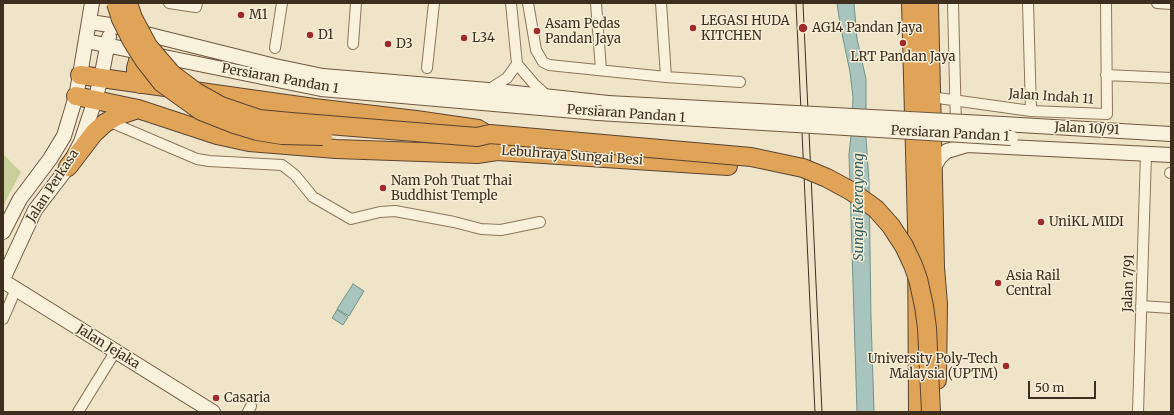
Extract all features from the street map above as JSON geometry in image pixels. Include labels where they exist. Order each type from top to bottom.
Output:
[{"type":"highway","name":"Lebuhraya Sungai Besi","points":[[116,3],[121,19],[132,41],[144,60],[162,83],[201,110],[234,124],[257,131],[282,135],[392,140],[478,147],[497,151],[760,168],[781,171],[838,194],[857,208],[872,222],[892,250],[905,278],[909,290],[914,318],[919,412]]},
{"type":"highway","name":"Lebuhraya Sungai Besi","points":[[128,3],[133,18],[148,46],[172,74],[196,92],[221,106],[259,119],[477,137],[490,134],[751,157],[803,168],[827,178],[851,191],[876,209],[891,226],[904,246],[918,279],[924,306],[927,328],[931,412]]},
{"type":"highway","points":[[911,3],[917,226],[919,412]]},
{"type":"highway","points":[[929,3],[934,167],[935,267],[938,304],[937,412]]},
{"type":"highway","points":[[140,84],[136,75],[136,68],[138,61],[148,44]]},
{"type":"highway","points":[[80,75],[233,97],[416,120],[478,129],[490,134]]},
{"type":"highway","points":[[76,96],[138,109],[232,139],[284,146],[477,154],[497,151]]},
{"type":"highway","points":[[232,139],[218,129],[215,122],[216,110],[224,101],[233,97]]},
{"type":"highway","points":[[68,167],[94,133],[108,121],[116,116],[138,109]]},
{"type":"street","name":"Jalan Perkasa","points":[[3,232],[20,199],[50,159],[64,136],[76,96],[90,22],[92,3]]},
{"type":"street","name":"Jalan Perkasa","points":[[3,280],[35,210],[68,167],[81,142],[101,78],[108,45],[112,3]]},
{"type":"street","points":[[121,3],[125,14],[148,44]]},
{"type":"street","points":[[170,3],[196,7],[197,3]]},
{"type":"street","points":[[275,48],[282,3]]},
{"type":"street","points":[[352,44],[356,3]]},
{"type":"street","points":[[427,68],[434,3]]},
{"type":"street","points":[[511,3],[517,64],[534,84],[548,96]]},
{"type":"street","points":[[528,3],[536,50],[543,62],[549,65],[666,77],[740,82]]},
{"type":"street","points":[[596,3],[601,70]]},
{"type":"street","points":[[661,3],[666,77]]},
{"type":"street","points":[[953,3],[956,128],[960,140],[966,145]]},
{"type":"street","points":[[1028,3],[1032,111]]},
{"type":"street","name":"Jalan Indah 11","points":[[931,97],[1032,111],[1107,114],[1106,3]]},
{"type":"street","points":[[1157,3],[1171,4]]},
{"type":"street","name":"Persiaran Pandan 1","points":[[90,22],[110,25],[148,44],[321,89],[598,113],[1171,148]]},
{"type":"street","name":"Persiaran Pandan 1","points":[[86,41],[108,45],[148,44],[275,66],[323,76],[488,90],[608,103],[1003,124]]},
{"type":"street","points":[[488,90],[507,78],[517,64]]},
{"type":"street","points":[[1106,75],[1171,78]]},
{"type":"street","points":[[108,121],[197,159],[282,165],[295,175],[312,197],[351,219],[380,212],[395,211],[454,222],[481,229],[501,230],[540,222]]},
{"type":"street","name":"Jalan 10/91","points":[[1003,124],[1171,134]]},
{"type":"street","points":[[934,167],[940,157],[947,151],[966,145],[1171,155]]},
{"type":"street","name":"Jalan 7/91","points":[[1138,412],[1146,154]]},
{"type":"street","name":"Jalan Jejaka","points":[[3,280],[115,352],[213,412]]},
{"type":"street","points":[[3,319],[16,289]]},
{"type":"street","points":[[1141,306],[1171,308]]},
{"type":"street","points":[[78,412],[115,352]]},
{"type":"green space","points":[[3,154],[21,172],[3,206]]},
{"type":"water","name":"Sungai Kerayong","points":[[837,3],[854,3],[857,39],[866,79],[866,138],[869,181],[874,412],[857,412],[849,154],[853,97],[850,72]]},
{"type":"water","points":[[353,284],[364,291],[349,316],[337,309]]},
{"type":"water","points":[[337,310],[348,317],[343,325],[332,318]]},
{"type":"tram line","points":[[796,3],[815,412]]},
{"type":"tram line","points":[[803,3],[822,412]]},
{"type":"place","name":"M1","points":[[241,15]]},
{"type":"place","name":"LEGASI HUDA KITCHEN","points":[[693,28]]},
{"type":"place","name":"AG14 Pandan Jaya","points":[[803,28]]},
{"type":"place","name":"Asam Pedas Pandan Jaya","points":[[537,31]]},
{"type":"place","name":"D1","points":[[310,35]]},
{"type":"place","name":"L34","points":[[464,38]]},
{"type":"place","name":"LRT Pandan Jaya","points":[[903,43]]},
{"type":"place","name":"D3","points":[[388,44]]},
{"type":"place","name":"Nam Poh Tuat Thai Buddhist Temple","points":[[383,188]]},
{"type":"place","name":"UniKL MIDI","points":[[1041,222]]},
{"type":"place","name":"Asia Rail Central","points":[[998,283]]},
{"type":"place","name":"University Poly-Tech Malaysia (UPTM)","points":[[1006,366]]},
{"type":"place","name":"Casaria","points":[[216,398]]}]
